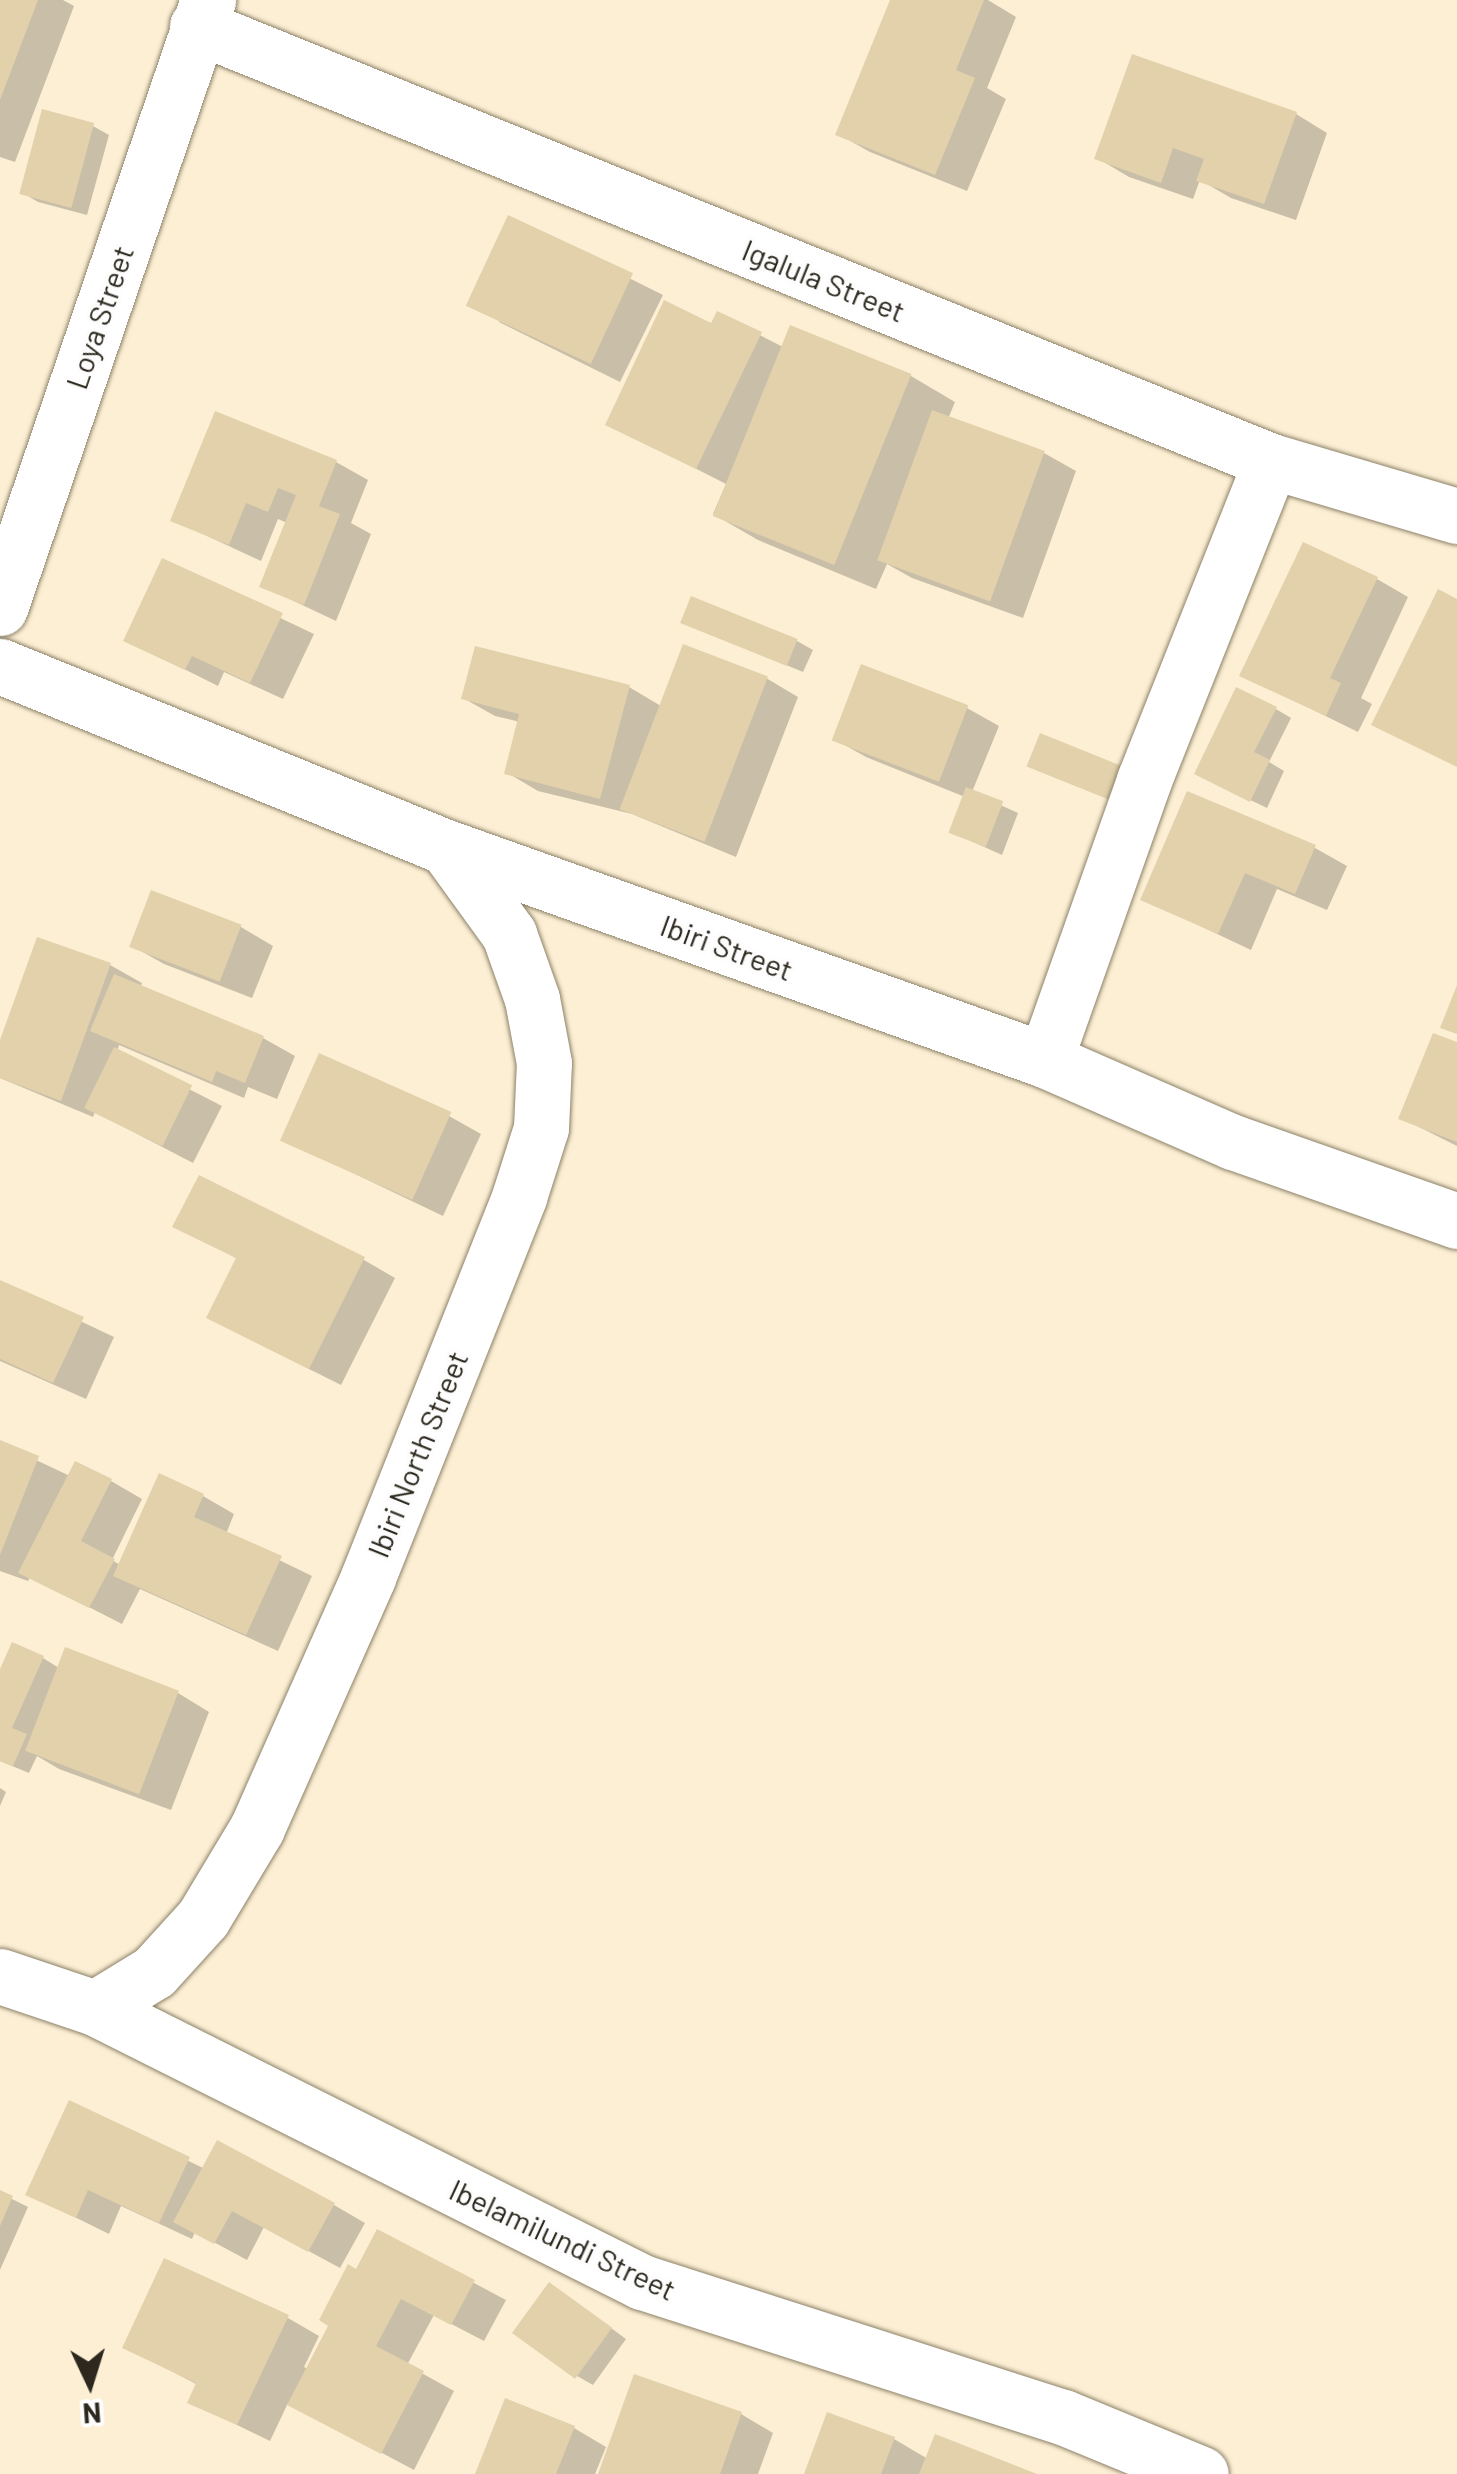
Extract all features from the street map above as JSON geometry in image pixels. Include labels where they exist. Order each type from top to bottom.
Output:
[{"type":"street","name":"Igalula Street","points":[[202,13],[1272,460],[1457,516]]},
{"type":"street","name":"Loya Street","points":[[0,608],[202,13]]},
{"type":"street","points":[[1045,1060],[1144,780],[1272,460]]},
{"type":"street","name":"Ibiri Street","points":[[0,666],[446,847],[1045,1060],[1233,1142],[1457,1221]]},
{"type":"street","name":"Ibiri North Street","points":[[94,2008],[154,1972],[203,1918],[257,1828],[368,1576],[519,1197],[542,1128],[544,1063],[532,999],[509,934],[446,847]]},
{"type":"street","name":"Ibelamilundi Street","points":[[0,1976],[94,2008],[642,2282],[1063,2417],[1202,2474]]},
{"type":"building","points":[[0,0],[38,0],[0,100]]},
{"type":"building","points":[[890,0],[984,0],[956,70],[975,78],[935,175],[835,135]]},
{"type":"building","points":[[1132,54],[1297,112],[1264,204],[1196,181],[1204,159],[1173,148],[1161,183],[1094,159]]},
{"type":"building","points":[[42,109],[94,123],[71,208],[19,194]]},
{"type":"building","points":[[508,215],[633,273],[591,364],[466,306]]},
{"type":"building","points":[[664,300],[711,323],[717,311],[762,332],[696,469],[605,425]]},
{"type":"building","points":[[790,325],[911,374],[834,565],[713,516]]},
{"type":"building","points":[[932,410],[1045,451],[990,601],[877,560]]},
{"type":"building","points":[[215,411],[337,460],[319,506],[340,514],[304,605],[259,587],[296,495],[278,488],[268,512],[246,503],[229,545],[170,521]]},
{"type":"building","points":[[1303,542],[1378,577],[1330,678],[1341,683],[1326,716],[1239,676]]},
{"type":"building","points":[[162,558],[283,613],[250,683],[192,656],[185,670],[123,641]]},
{"type":"building","points":[[1438,589],[1457,599],[1457,767],[1371,725]]},
{"type":"building","points":[[691,596],[798,639],[787,666],[680,623]]},
{"type":"building","points":[[683,644],[768,677],[705,842],[620,809]]},
{"type":"building","points":[[475,646],[630,685],[600,799],[504,774],[519,714],[461,699]]},
{"type":"building","points":[[861,664],[968,705],[939,782],[832,741]]},
{"type":"building","points":[[1236,687],[1277,707],[1254,752],[1270,760],[1250,802],[1194,774]]},
{"type":"building","points":[[1040,733],[1123,767],[1110,800],[1027,766]]},
{"type":"building","points":[[966,787],[1003,801],[986,847],[948,833]]},
{"type":"building","points":[[1187,791],[1316,845],[1295,894],[1245,873],[1218,934],[1140,900]]},
{"type":"building","points":[[151,890],[242,925],[220,982],[129,947]]},
{"type":"building","points":[[37,937],[111,963],[61,1101],[0,1078],[0,1040]]},
{"type":"building","points":[[114,974],[264,1036],[245,1083],[216,1071],[212,1082],[90,1031]]},
{"type":"building","points":[[1457,985],[1457,1034],[1440,1028]]},
{"type":"building","points":[[1433,1033],[1457,1042],[1457,1142],[1398,1119]]},
{"type":"building","points":[[114,1047],[192,1085],[162,1146],[84,1108]]},
{"type":"building","points":[[319,1053],[451,1112],[412,1200],[280,1141]]},
{"type":"building","points":[[199,1175],[365,1257],[309,1369],[206,1318],[236,1258],[172,1227]]},
{"type":"building","points":[[0,1280],[84,1317],[53,1383],[0,1359]]},
{"type":"building","points":[[0,1440],[39,1456],[0,1555]]},
{"type":"building","points":[[75,1461],[112,1479],[81,1541],[115,1559],[89,1608],[18,1573]]},
{"type":"building","points":[[159,1473],[204,1494],[194,1517],[282,1556],[246,1635],[113,1576]]},
{"type":"building","points":[[12,1642],[44,1656],[12,1728],[27,1734],[13,1766],[0,1761],[0,1669]]},
{"type":"building","points":[[65,1647],[179,1691],[139,1794],[25,1751]]},
{"type":"building","points":[[69,2100],[190,2157],[159,2223],[88,2190],[76,2218],[25,2195]]},
{"type":"building","points":[[217,2140],[335,2203],[308,2252],[232,2211],[214,2244],[173,2222]]},
{"type":"building","points":[[0,2190],[13,2196],[0,2226]]},
{"type":"building","points":[[377,2229],[475,2280],[451,2325],[401,2299],[376,2346],[424,2371],[381,2454],[287,2405],[328,2326],[319,2320],[348,2264],[356,2269]]},
{"type":"building","points":[[164,2258],[289,2315],[237,2425],[187,2403],[196,2383],[122,2348]]},
{"type":"building","points":[[549,2282],[612,2328],[575,2379],[512,2333]]},
{"type":"building","points":[[634,2374],[742,2412],[720,2474],[598,2474]]},
{"type":"building","points":[[505,2398],[575,2426],[556,2474],[475,2474]]},
{"type":"building","points":[[827,2412],[895,2437],[881,2474],[804,2474]]},
{"type":"building","points":[[935,2434],[1037,2474],[919,2474]]}]
